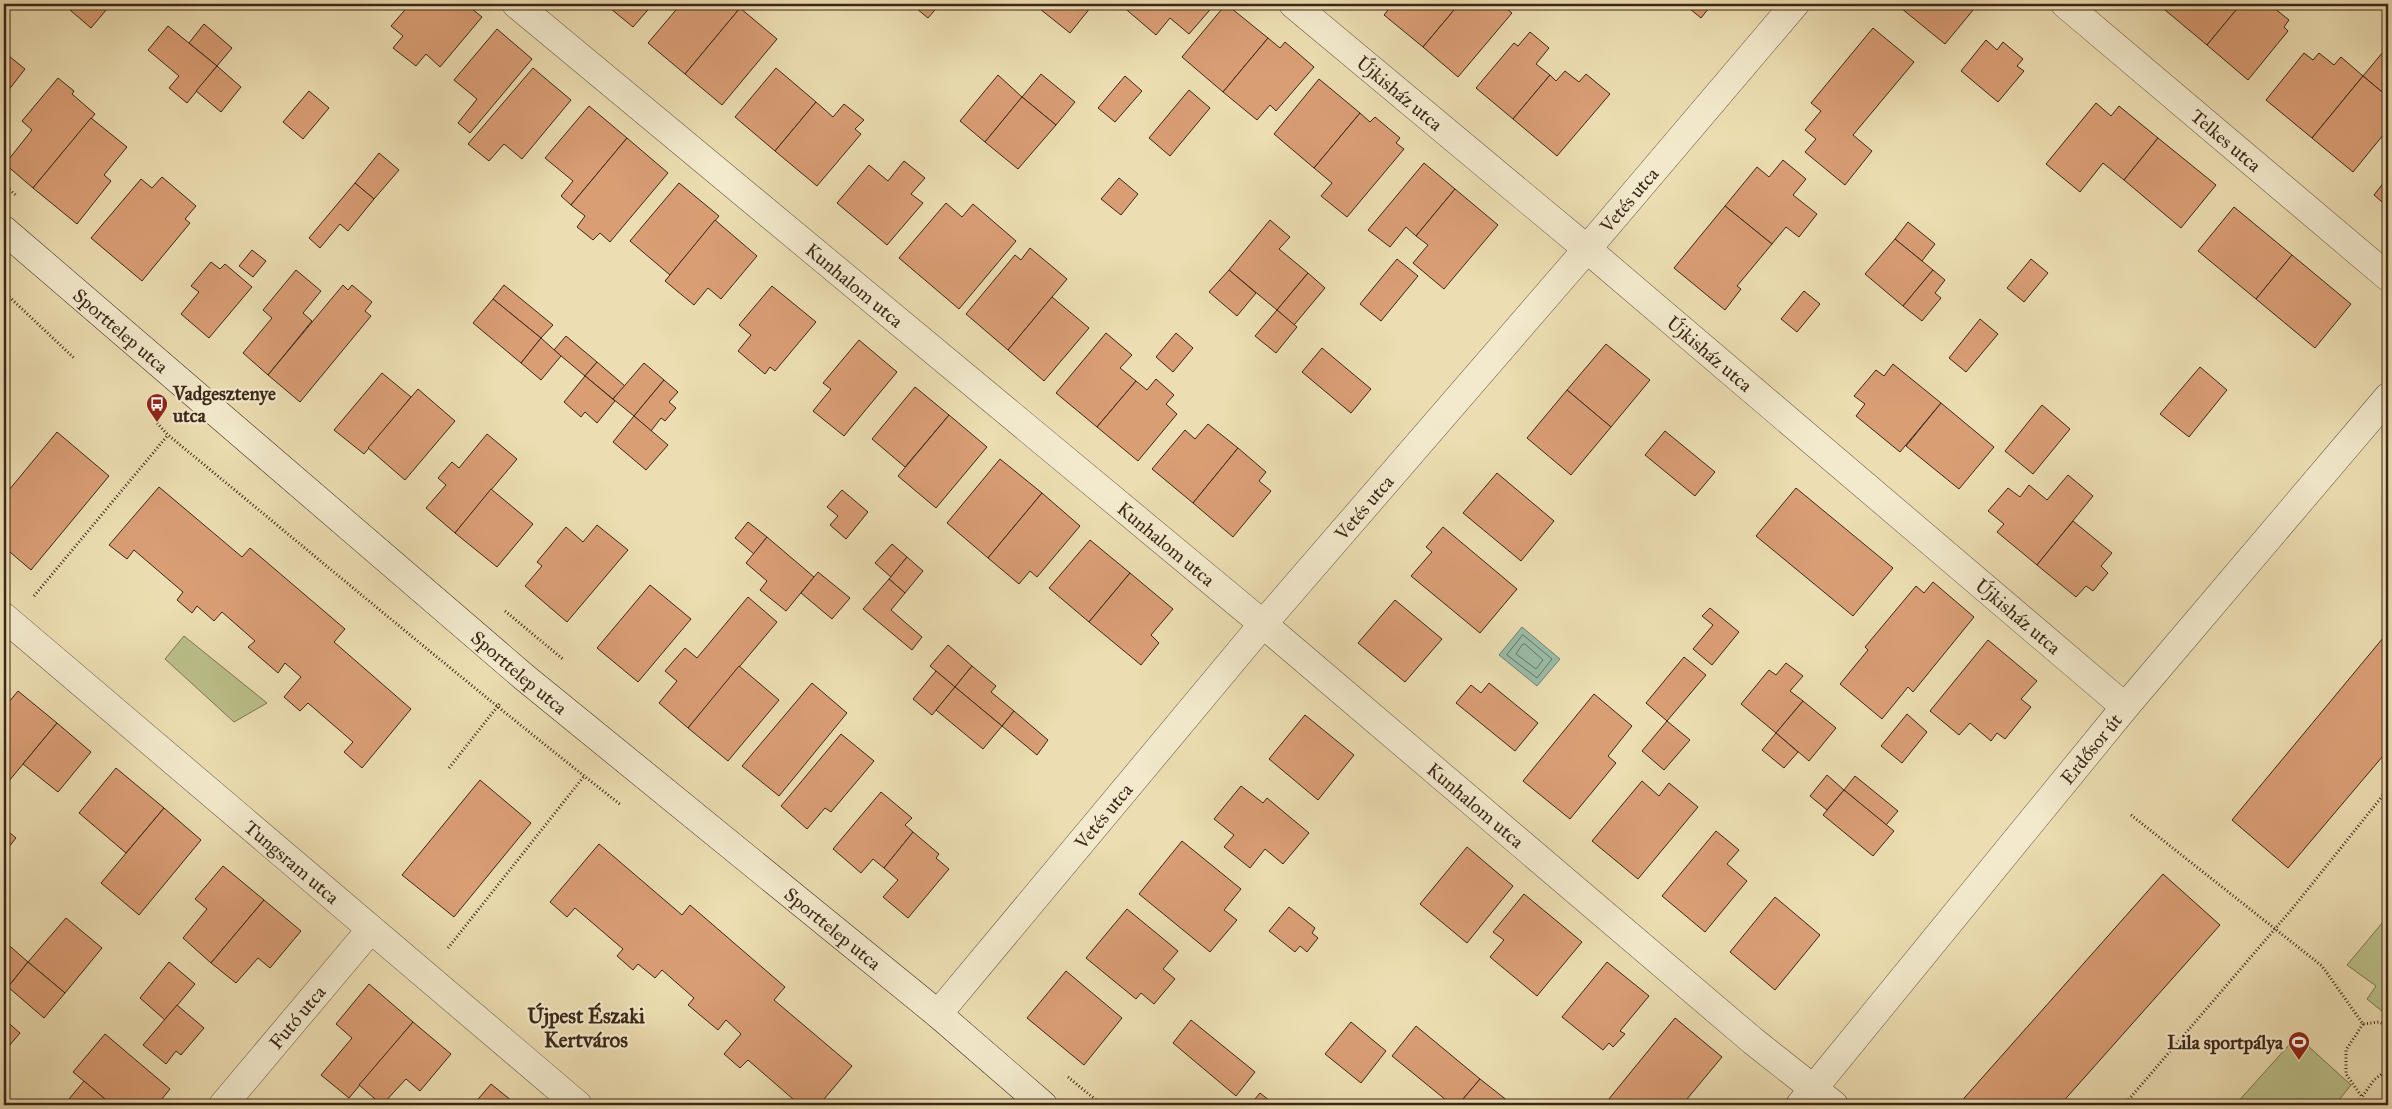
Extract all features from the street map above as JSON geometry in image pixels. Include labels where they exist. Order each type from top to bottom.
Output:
[{"type":"street","name":"Kunhalom utca","points":[[516,4],[1263,624],[1806,1097],[1834,1105]]},
{"type":"street","name":"Újkisház utca","points":[[1293,4],[1586,249],[2125,707]]},
{"type":"street","name":"Vetés utca","points":[[938,1014],[1263,624],[1795,4]]},
{"type":"street","name":"Telkes utca","points":[[2065,4],[2388,277]]},
{"type":"street","name":"Sporttelep utca","points":[[4,230],[524,677],[938,1014],[1043,1105]]},
{"type":"street","name":"Erdősor út","points":[[1806,1097],[2125,707],[2388,397]]},
{"type":"street","name":"Tungsram utca","points":[[6,624],[578,1105]]},
{"type":"street","name":"Futó utca","points":[[223,1105],[371,929]]},
{"type":"path","points":[[4,185],[19,198]]},
{"type":"path","points":[[4,292],[74,358]]},
{"type":"path","points":[[157,423],[168,435],[442,659]]},
{"type":"path","points":[[6,624],[168,435]]},
{"type":"path","points":[[502,608],[570,666]]},
{"type":"path","points":[[449,768],[496,707],[524,677]]},
{"type":"path","points":[[426,976],[608,746]]},
{"type":"path","points":[[2124,1105],[2275,928],[2388,789]]},
{"type":"path","points":[[2131,815],[2322,966],[2363,1024]]},
{"type":"path","points":[[2388,1026],[2379,1022],[2363,1024],[2346,1050],[2346,1074],[2362,1097],[2374,1080],[2388,1069]]},
{"type":"path","points":[[1065,1074],[1102,1105]]},
{"type":"green space","points":[[184,636],[267,703],[234,722],[165,659]]},
{"type":"green space","points":[[2388,916],[2388,1016],[2367,999],[2376,986],[2347,965]]},
{"type":"green space","name":"Lila sportpálya","points":[[2297,1036],[2351,1085],[2335,1105],[2235,1105]]},
{"type":"water","points":[[1522,627],[1560,659],[1537,686],[1499,655]]},
{"type":"building","points":[[63,4],[111,4],[91,28]]},
{"type":"building","points":[[410,4],[466,4],[482,17],[440,67],[426,54],[416,66],[393,48],[403,36],[391,26]]},
{"type":"building","points":[[605,4],[653,4],[633,27]]},
{"type":"building","points":[[681,4],[734,4],[740,8],[685,74],[648,43]]},
{"type":"building","points":[[911,4],[940,4],[928,18]]},
{"type":"building","points":[[1044,4],[1087,4],[1091,7],[1070,33],[1040,9]]},
{"type":"building","points":[[1122,4],[1215,4],[1189,34],[1170,18],[1156,35]]},
{"type":"building","points":[[1226,4],[1268,38],[1223,92],[1182,57]]},
{"type":"building","points":[[1393,4],[1459,4],[1423,47],[1384,15]]},
{"type":"building","points":[[1459,4],[1501,4],[1512,13],[1458,77],[1423,47]]},
{"type":"building","points":[[1684,4],[1712,4],[1701,18]]},
{"type":"building","points":[[1896,4],[1978,4],[1945,44]]},
{"type":"building","points":[[2160,4],[2241,4],[2207,45]]},
{"type":"building","points":[[2241,4],[2252,4],[2257,8],[2261,4],[2269,4],[2289,20],[2284,27],[2288,31],[2248,80],[2207,45]]},
{"type":"building","points":[[740,8],[777,39],[722,105],[685,74]]},
{"type":"building","points":[[204,24],[232,48],[217,66],[189,43]]},
{"type":"building","points":[[168,26],[217,66],[187,103],[169,88],[179,76],[148,50]]},
{"type":"building","points":[[1873,28],[1914,62],[1853,135],[1872,151],[1845,185],[1805,152],[1816,139],[1805,130],[1821,111],[1811,103]]},
{"type":"building","points":[[497,29],[532,59],[470,133],[458,123],[477,99],[454,80]]},
{"type":"building","points":[[1530,32],[1549,48],[1536,64],[1550,75],[1513,119],[1476,88],[1514,43],[1518,46]]},
{"type":"building","points":[[1268,38],[1280,48],[1285,42],[1314,67],[1276,111],[1270,105],[1257,120],[1223,92]]},
{"type":"building","points":[[1986,40],[1997,50],[2003,42],[2023,59],[2017,66],[2024,71],[1998,102],[1961,71]]},
{"type":"building","points":[[2388,46],[2388,97],[2363,76]]},
{"type":"building","points":[[4,52],[25,69],[4,96]]},
{"type":"building","points":[[2304,53],[2313,60],[2319,53],[2334,65],[2341,57],[2363,76],[2312,138],[2266,100]]},
{"type":"building","points":[[217,66],[241,87],[221,112],[196,91]]},
{"type":"building","points":[[533,68],[571,100],[522,159],[504,144],[489,161],[468,144]]},
{"type":"building","points":[[776,68],[816,102],[775,151],[735,117]]},
{"type":"building","points":[[1565,71],[1579,82],[1586,74],[1610,94],[1557,156],[1513,119],[1550,75],[1556,81]]},
{"type":"building","points":[[1041,74],[1075,102],[1056,125],[1022,97]]},
{"type":"building","points":[[998,75],[1022,97],[985,142],[960,121]]},
{"type":"building","points":[[1125,76],[1142,91],[1115,122],[1098,108]]},
{"type":"building","points":[[2363,76],[2388,97],[2388,114],[2385,118],[2388,121],[2388,129],[2353,172],[2312,138]]},
{"type":"building","points":[[58,78],[74,91],[72,94],[95,114],[33,188],[5,164],[32,130],[22,121]]},
{"type":"building","points":[[1319,79],[1360,113],[1314,168],[1274,134]]},
{"type":"building","points":[[1189,90],[1210,108],[1170,156],[1149,138]]},
{"type":"building","points":[[309,91],[329,108],[303,139],[283,122]]},
{"type":"building","points":[[1022,97],[1056,125],[1018,169],[985,142]]},
{"type":"building","points":[[816,102],[833,117],[844,104],[864,120],[855,129],[861,134],[817,186],[775,151]]},
{"type":"building","points":[[2096,103],[2111,116],[2119,106],[2158,138],[2124,180],[2103,163],[2080,192],[2046,164]]},
{"type":"building","points":[[589,106],[627,138],[571,205],[561,196],[573,181],[545,158]]},
{"type":"building","points":[[1360,113],[1370,122],[1375,117],[1400,138],[1396,143],[1404,149],[1347,217],[1321,196],[1332,183],[1314,168]]},
{"type":"building","points":[[91,118],[127,147],[104,175],[111,181],[77,224],[33,188]]},
{"type":"building","points":[[627,138],[668,173],[610,242],[600,233],[593,240],[577,227],[585,216],[571,205]]},
{"type":"building","points":[[2158,138],[2216,185],[2181,228],[2124,180]]},
{"type":"building","points":[[379,153],[399,170],[374,199],[355,183]]},
{"type":"building","points":[[1783,160],[1806,179],[1793,195],[1817,214],[1799,237],[1786,227],[1772,244],[1725,206],[1757,167],[1769,177]]},
{"type":"building","points":[[904,161],[925,178],[911,194],[923,203],[887,245],[837,203],[869,165],[888,181]]},
{"type":"building","points":[[1424,163],[1455,189],[1416,236],[1406,227],[1390,247],[1368,230]]},
{"type":"building","points":[[162,177],[196,206],[185,219],[190,223],[142,281],[91,238],[141,179],[152,188]]},
{"type":"building","points":[[2388,177],[2388,207],[2374,195]]},
{"type":"building","points":[[1119,178],[1138,194],[1121,215],[1101,199]]},
{"type":"building","points":[[355,183],[374,199],[348,231],[340,224],[320,248],[309,238]]},
{"type":"building","points":[[679,183],[719,216],[670,275],[630,241]]},
{"type":"building","points":[[1455,189],[1498,225],[1444,289],[1413,263],[1428,245],[1416,236]]},
{"type":"building","points":[[946,203],[962,217],[973,204],[1016,241],[959,309],[899,258]]},
{"type":"building","points":[[1725,206],[1772,244],[1737,286],[1741,289],[1725,310],[1674,268]]},
{"type":"building","points":[[2234,207],[2292,255],[2256,299],[2198,251]]},
{"type":"building","points":[[715,220],[757,256],[721,299],[708,288],[694,305],[665,281]]},
{"type":"building","points":[[1270,220],[1290,237],[1279,249],[1308,273],[1277,310],[1229,270]]},
{"type":"building","points":[[1908,222],[1935,244],[1922,261],[1895,239]]},
{"type":"building","points":[[1895,239],[1933,270],[1903,306],[1865,274]]},
{"type":"building","points":[[1030,248],[1067,279],[1008,350],[966,314],[1015,255],[1021,260]]},
{"type":"building","points":[[252,250],[266,261],[253,277],[239,266]]},
{"type":"building","points":[[2292,255],[2351,304],[2315,348],[2256,299]]},
{"type":"building","points":[[1397,259],[1418,276],[1381,321],[1360,304]]},
{"type":"building","points":[[2031,259],[2048,273],[2024,302],[2007,288]]},
{"type":"building","points":[[211,262],[220,269],[225,264],[252,287],[209,338],[181,314],[199,292],[191,286]]},
{"type":"building","points":[[296,270],[321,291],[303,313],[312,321],[268,375],[243,353],[272,318],[263,310]]},
{"type":"building","points":[[1229,270],[1256,293],[1237,316],[1209,292]]},
{"type":"building","points":[[1933,270],[1945,280],[1935,293],[1941,298],[1922,321],[1903,306]]},
{"type":"building","points":[[1308,273],[1325,288],[1294,325],[1277,310]]},
{"type":"building","points":[[343,285],[348,290],[352,285],[372,302],[365,311],[371,316],[300,402],[268,375]]},
{"type":"building","points":[[504,285],[553,325],[541,338],[493,299]]},
{"type":"building","points":[[772,286],[816,322],[775,371],[770,367],[765,374],[738,351],[751,335],[739,325]]},
{"type":"building","points":[[1804,291],[1820,304],[1797,332],[1781,319]]},
{"type":"building","points":[[1052,297],[1089,328],[1044,381],[1008,350]]},
{"type":"building","points":[[493,299],[541,338],[521,363],[473,323]]},
{"type":"building","points":[[1277,310],[1297,327],[1276,353],[1255,336]]},
{"type":"building","points":[[1980,319],[1998,334],[1966,372],[1949,358]]},
{"type":"building","points":[[1106,333],[1132,355],[1120,368],[1136,381],[1097,427],[1056,393]]},
{"type":"building","points":[[1176,333],[1193,348],[1173,372],[1156,357]]},
{"type":"building","points":[[566,336],[597,362],[585,376],[554,350]]},
{"type":"building","points":[[541,338],[561,356],[541,380],[521,363]]},
{"type":"building","points":[[859,340],[897,372],[844,436],[813,411],[831,389],[823,383]]},
{"type":"building","points":[[1606,344],[1650,380],[1611,427],[1567,390]]},
{"type":"building","points":[[1322,348],[1371,389],[1351,413],[1302,372]]},
{"type":"building","points":[[597,362],[625,386],[613,399],[585,376]]},
{"type":"building","points":[[644,363],[664,380],[634,416],[613,399]]},
{"type":"building","points":[[1893,364],[1941,403],[1900,452],[1856,416],[1865,404],[1854,396],[1876,370],[1884,376]]},
{"type":"building","points":[[2200,367],[2227,390],[2189,437],[2160,414]]},
{"type":"building","points":[[382,373],[411,397],[364,454],[334,430]]},
{"type":"building","points":[[585,376],[615,401],[597,423],[585,412],[581,417],[564,402]]},
{"type":"building","points":[[1156,379],[1174,395],[1166,404],[1177,414],[1138,461],[1097,427],[1136,381],[1147,390]]},
{"type":"building","points":[[664,380],[678,392],[669,402],[676,408],[665,421],[661,418],[651,431],[634,416]]},
{"type":"building","points":[[915,387],[949,415],[905,467],[872,439]]},
{"type":"building","points":[[418,389],[455,421],[405,480],[368,448]]},
{"type":"building","points":[[1567,390],[1611,427],[1571,475],[1527,438]]},
{"type":"building","points":[[1941,403],[1994,447],[1959,489],[1906,446]]},
{"type":"building","points":[[2042,405],[2070,429],[2033,474],[2005,451]]},
{"type":"building","points":[[949,415],[987,447],[936,508],[898,476]]},
{"type":"building","points":[[634,416],[668,445],[646,470],[613,442]]},
{"type":"building","points":[[1208,424],[1238,448],[1193,503],[1152,469],[1185,430],[1195,439]]},
{"type":"building","points":[[1665,431],[1715,472],[1695,496],[1645,455]]},
{"type":"building","points":[[57,432],[109,476],[31,570],[4,547],[4,496]]},
{"type":"building","points":[[487,434],[517,459],[455,533],[426,508],[446,485],[438,478],[452,462],[459,468]]},
{"type":"building","points":[[1238,448],[1266,472],[1259,481],[1271,491],[1233,537],[1193,503]]},
{"type":"building","points":[[1000,459],[1042,493],[988,558],[947,523]]},
{"type":"building","points":[[1497,473],[1554,521],[1521,561],[1463,513]]},
{"type":"building","points":[[2068,475],[2093,496],[2037,565],[1997,532],[2004,524],[1988,511],[2008,488],[2020,497],[2029,485],[2047,500]]},
{"type":"building","points":[[159,487],[242,557],[250,548],[345,629],[334,642],[411,709],[362,768],[344,752],[353,742],[308,703],[300,711],[284,697],[301,677],[285,663],[278,673],[248,647],[255,641],[222,612],[214,621],[197,606],[192,613],[177,600],[183,592],[134,550],[127,559],[109,545]]},
{"type":"building","points":[[1796,488],[1893,568],[1853,616],[1756,536]]},
{"type":"building","points":[[491,489],[533,524],[497,567],[455,533]]},
{"type":"building","points":[[842,490],[868,512],[846,539],[830,525],[838,516],[827,507]]},
{"type":"building","points":[[1042,493],[1080,526],[1037,577],[1030,571],[1019,584],[988,558]]},
{"type":"building","points":[[2073,521],[2112,553],[2101,566],[2108,573],[2093,591],[2086,586],[2076,597],[2037,565]]},
{"type":"building","points":[[748,522],[767,537],[754,554],[735,538]]},
{"type":"building","points":[[597,525],[628,550],[567,622],[525,586],[542,566],[537,562],[566,527],[583,542]]},
{"type":"building","points":[[1443,527],[1517,589],[1480,633],[1411,576],[1432,552],[1426,547]]},
{"type":"building","points":[[767,537],[814,577],[786,611],[760,590],[767,581],[746,563]]},
{"type":"building","points":[[1090,540],[1130,573],[1089,622],[1049,588]]},
{"type":"building","points":[[892,544],[907,557],[891,577],[875,563]]},
{"type":"building","points":[[907,557],[923,571],[905,593],[889,579]]},
{"type":"building","points":[[818,572],[850,598],[832,619],[801,593]]},
{"type":"building","points":[[1130,573],[1173,609],[1151,635],[1159,643],[1141,665],[1089,622]]},
{"type":"building","points":[[889,579],[905,593],[891,610],[922,637],[912,650],[863,609]]},
{"type":"building","points":[[1933,582],[1974,617],[1913,692],[1908,687],[1882,719],[1840,684],[1868,650],[1865,647],[1916,586],[1924,593]]},
{"type":"building","points":[[650,585],[691,619],[638,682],[597,648]]},
{"type":"building","points":[[748,597],[777,622],[688,728],[659,703],[677,681],[665,671],[685,648],[697,658]]},
{"type":"building","points":[[1395,600],[1442,639],[1405,682],[1358,643]]},
{"type":"building","points":[[1710,608],[1739,632],[1712,665],[1693,649],[1713,625],[1702,616]]},
{"type":"building","points":[[2388,632],[2388,750],[2288,868],[2232,820]]},
{"type":"building","points":[[1988,640],[2037,681],[2021,699],[2031,707],[2005,739],[1997,733],[1991,741],[1970,723],[1959,735],[1930,711]]},
{"type":"building","points":[[948,645],[972,666],[955,687],[930,666]]},
{"type":"building","points":[[1684,657],[1706,675],[1667,721],[1646,703]]},
{"type":"building","points":[[1786,663],[1803,676],[1790,691],[1803,701],[1776,733],[1741,704],[1769,670],[1776,675]]},
{"type":"building","points":[[739,666],[779,700],[728,761],[688,728]]},
{"type":"building","points":[[972,666],[996,686],[991,692],[1014,711],[1002,726],[955,687]]},
{"type":"building","points":[[936,671],[955,687],[932,715],[913,699]]},
{"type":"building","points":[[812,683],[847,713],[779,796],[742,766]]},
{"type":"building","points":[[1489,683],[1538,723],[1515,751],[1456,703],[1471,685],[1481,693]]},
{"type":"building","points":[[955,687],[1002,726],[983,749],[936,710]]},
{"type":"building","points":[[18,691],[57,723],[4,787],[4,708]]},
{"type":"building","points":[[1594,694],[1632,726],[1608,756],[1616,763],[1570,819],[1523,781]]},
{"type":"building","points":[[1803,701],[1836,728],[1809,761],[1776,733]]},
{"type":"building","points":[[1014,711],[1048,740],[1037,755],[1002,726]]},
{"type":"building","points":[[1907,714],[1927,732],[1902,763],[1881,746]]},
{"type":"building","points":[[1305,715],[1354,755],[1318,800],[1269,759]]},
{"type":"building","points":[[1667,721],[1690,740],[1664,770],[1642,751]]},
{"type":"building","points":[[57,723],[91,752],[58,792],[23,764]]},
{"type":"building","points":[[1776,733],[1798,752],[1784,768],[1762,750]]},
{"type":"building","points":[[841,734],[874,761],[831,812],[825,808],[807,829],[781,806]]},
{"type":"building","points":[[116,768],[164,808],[126,853],[79,813]]},
{"type":"building","points":[[1827,775],[1844,790],[1827,810],[1810,796]]},
{"type":"building","points":[[1855,776],[1898,811],[1886,825],[1844,790]]},
{"type":"building","points":[[480,780],[531,823],[454,917],[402,875]]},
{"type":"building","points":[[1642,781],[1659,796],[1669,783],[1698,807],[1638,879],[1592,841]]},
{"type":"building","points":[[1241,786],[1263,803],[1267,798],[1309,833],[1283,864],[1265,849],[1250,868],[1224,847],[1234,835],[1214,819]]},
{"type":"building","points":[[1844,790],[1894,831],[1873,856],[1823,815]]},
{"type":"building","points":[[881,792],[912,818],[905,825],[913,832],[884,868],[873,859],[861,873],[833,849]]},
{"type":"building","points":[[164,808],[201,840],[139,915],[101,883]]},
{"type":"building","points":[[4,828],[16,838],[4,853]]},
{"type":"building","points":[[1716,831],[1739,850],[1727,864],[1747,881],[1705,932],[1662,896]]},
{"type":"building","points":[[913,832],[939,854],[936,858],[949,869],[908,918],[883,897],[898,880],[884,868]]},
{"type":"building","points":[[1182,841],[1241,889],[1224,910],[1237,920],[1210,952],[1139,894]]},
{"type":"building","points":[[599,844],[682,915],[690,905],[785,987],[774,1000],[852,1066],[819,1105],[788,1105],[793,1099],[748,1060],[740,1068],[724,1054],[741,1034],[726,1020],[718,1030],[688,1005],[694,998],[662,970],[655,978],[638,964],[633,970],[617,956],[623,949],[575,908],[567,917],[550,902]]},
{"type":"building","points":[[1467,847],[1513,886],[1467,943],[1420,904]]},
{"type":"building","points":[[223,866],[264,900],[211,963],[183,938],[207,909],[195,899]]},
{"type":"building","points":[[2163,874],[2220,925],[2060,1105],[1958,1105]]},
{"type":"building","points":[[1524,894],[1582,942],[1537,996],[1490,957],[1504,940],[1493,932]]},
{"type":"building","points":[[1775,897],[1820,935],[1775,990],[1730,952]]},
{"type":"building","points":[[264,900],[301,931],[270,968],[258,958],[236,983],[211,963]]},
{"type":"building","points":[[1289,907],[1315,928],[1312,933],[1318,938],[1307,952],[1300,946],[1295,952],[1269,931]]},
{"type":"building","points":[[1127,909],[1178,951],[1163,969],[1175,979],[1154,1004],[1141,993],[1136,999],[1086,958]]},
{"type":"building","points":[[66,918],[102,948],[65,993],[28,962]]},
{"type":"building","points":[[4,941],[28,962],[4,992]]},
{"type":"building","points":[[28,962],[65,993],[44,1018],[8,987]]},
{"type":"building","points":[[169,962],[195,984],[165,1020],[140,998]]},
{"type":"building","points":[[1607,962],[1649,996],[1620,1031],[1625,1034],[1613,1047],[1609,1043],[1603,1050],[1562,1017]]},
{"type":"building","points":[[1066,971],[1122,1018],[1084,1065],[1027,1018]]},
{"type":"building","points":[[369,984],[413,1022],[349,1098],[321,1075],[352,1038],[336,1024]]},
{"type":"building","points":[[177,1005],[204,1028],[181,1055],[176,1051],[166,1064],[143,1045]]},
{"type":"building","points":[[1675,1018],[1722,1057],[1682,1105],[1604,1105]]},
{"type":"building","points":[[4,1019],[20,1033],[4,1052]]},
{"type":"building","points":[[1191,1020],[1255,1072],[1236,1096],[1173,1043]]},
{"type":"building","points":[[413,1022],[451,1054],[420,1091],[406,1079],[382,1105],[359,1085]]},
{"type":"building","points":[[1351,1022],[1386,1051],[1361,1083],[1325,1054]]},
{"type":"building","points":[[1416,1026],[1480,1079],[1458,1105],[1452,1105],[1392,1056]]},
{"type":"building","points":[[105,1034],[170,1089],[157,1105],[112,1105],[73,1072]]},
{"type":"building","points":[[1480,1079],[1513,1105],[1458,1105]]},
{"type":"building","points":[[84,1081],[112,1105],[64,1105]]},
{"type":"building","points":[[491,1084],[517,1105],[473,1105]]},
{"type":"building","points":[[1260,1093],[1275,1105],[1250,1105]]},
{"type":"place","name":"Vadgesztenye utca","points":[[157,423]]},
{"type":"place","name":"Lila sportpálya","points":[[2299,1061]]},
{"type":"district","name":"Újpest Északi Kertváros","points":[[586,1028]]}]
